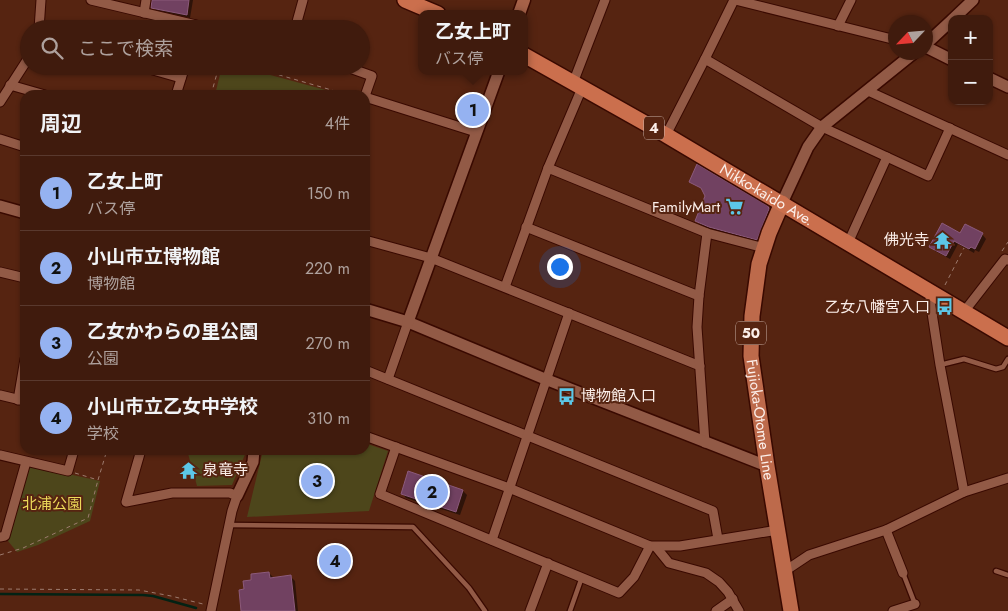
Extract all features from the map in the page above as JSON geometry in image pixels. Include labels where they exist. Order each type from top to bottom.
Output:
[{"type":"highway","points":[[405,0],[429,10]]},
{"type":"highway","name":"Nikko-kaido Ave.","points":[[528,57],[666,135],[1008,338]]},
{"type":"main road","name":"Fujioka-Otome Line","points":[[782,203],[759,264],[752,316],[751,349],[767,466],[791,611]]},
{"type":"street","points":[[40,20],[41,0]]},
{"type":"street","points":[[91,0],[170,20]]},
{"type":"street","points":[[144,13],[146,0]]},
{"type":"street","points":[[297,20],[303,0]]},
{"type":"street","points":[[505,287],[577,85],[605,0]]},
{"type":"street","points":[[666,135],[734,0],[888,38]]},
{"type":"street","points":[[838,26],[851,0]]},
{"type":"street","points":[[956,15],[973,0]]},
{"type":"street","points":[[933,39],[948,23]]},
{"type":"street","points":[[933,50],[948,58]]},
{"type":"street","points":[[705,59],[822,127],[928,176],[950,128]]},
{"type":"street","points":[[782,203],[808,147],[822,127],[905,60]]},
{"type":"street","points":[[0,102],[20,70]]},
{"type":"street","points":[[170,75],[181,78]]},
{"type":"street","points":[[177,90],[182,75]]},
{"type":"street","points":[[367,90],[372,76],[369,75]]},
{"type":"street","points":[[388,379],[497,75]]},
{"type":"street","points":[[993,80],[1008,87]]},
{"type":"street","points":[[10,85],[28,90]]},
{"type":"street","points":[[868,91],[1008,155]]},
{"type":"street","points":[[370,98],[476,132]]},
{"type":"street","points":[[0,139],[20,145]]},
{"type":"street","points":[[848,243],[887,157]]},
{"type":"street","points":[[548,168],[707,233],[764,248]]},
{"type":"street","points":[[0,206],[20,212]]},
{"type":"street","points":[[526,227],[699,296]]},
{"type":"street","points":[[706,443],[698,327],[699,296],[707,233]]},
{"type":"street","points":[[370,241],[432,258],[700,366]]},
{"type":"street","points":[[964,313],[1005,259],[1008,260]]},
{"type":"street","points":[[0,272],[20,277]]},
{"type":"street","points":[[935,296],[930,300],[964,492]]},
{"type":"street","points":[[370,311],[408,322],[545,379],[767,466]]},
{"type":"street","points":[[492,540],[545,379],[569,313]]},
{"type":"street","points":[[370,372],[713,511],[718,539]]},
{"type":"street","points":[[0,395],[20,400]]},
{"type":"street","points":[[370,438],[509,488],[653,547],[669,563],[706,573],[719,582],[733,599],[739,611]]},
{"type":"street","points":[[396,448],[380,494],[619,593],[634,577],[653,547]]},
{"type":"street","points":[[0,455],[68,471],[73,455]]},
{"type":"street","points":[[140,455],[126,502],[172,493],[230,493],[237,496]]},
{"type":"street","points":[[211,609],[237,496],[253,462],[254,455]]},
{"type":"street","points":[[2,539],[26,462]]},
{"type":"street","points":[[785,571],[809,555],[886,530],[964,492],[1008,478]]},
{"type":"street","points":[[653,547],[680,546],[778,530]]},
{"type":"street","points":[[886,530],[903,573]]},
{"type":"street","points":[[530,611],[548,563]]},
{"type":"street","points":[[716,611],[733,599]]},
{"type":"street","points":[[893,611],[915,604]]},
{"type":"lane","points":[[940,365],[964,359],[996,369],[1003,368],[1008,358]]},
{"type":"lane","points":[[229,525],[413,527],[469,588],[485,611]]},
{"type":"lane","points":[[996,571],[1008,574]]},
{"type":"lane","points":[[903,573],[915,604]]},
{"type":"lane","points":[[570,611],[582,577]]},
{"type":"path","points":[[212,90],[217,75]]},
{"type":"path","points":[[279,75],[332,90]]},
{"type":"path","points":[[761,200],[769,187]]},
{"type":"path","points":[[935,296],[964,248]]},
{"type":"path","points":[[0,556],[23,548],[88,518],[106,455]]},
{"type":"path","points":[[68,471],[98,480]]},
{"type":"path","points":[[0,589],[139,590],[171,596],[211,609]]},
{"type":"green space","points":[[220,75],[271,75],[326,90],[216,90]]},
{"type":"green space","points":[[370,445],[388,451],[369,511],[247,517],[262,455],[370,455]]},
{"type":"green space","points":[[188,455],[245,455],[232,485],[197,486]]},
{"type":"green space","name":"北浦公園","points":[[28,465],[100,481],[90,521],[38,545],[17,552],[8,541]]},
{"type":"building","points":[[152,0],[189,0],[187,15],[151,8]]},
{"type":"building","name":"FamilyMart","points":[[697,164],[768,206],[769,209],[757,240],[709,227],[695,221],[705,196],[701,188],[689,182]]},
{"type":"building","name":"佛光寺","points":[[942,223],[960,233],[965,224],[983,233],[975,249],[971,247],[969,249],[954,241],[946,256],[929,247]]},
{"type":"building","points":[[408,471],[463,490],[456,512],[401,494]]},
{"type":"building","points":[[269,572],[270,578],[291,575],[295,611],[241,611],[239,590],[244,589],[243,581],[251,580],[251,574]]},
{"type":"waterway","points":[[0,594],[143,595],[196,608]]},
{"type":"place","name":"乙女上町","points":[[473,110]]},
{"type":"place","name":"FamilyMart","points":[[734,207]]},
{"type":"place","name":"佛光寺","points":[[943,240]]},
{"type":"place","name":"乙女八幡宮入口","points":[[944,307]]},
{"type":"place","name":"博物館入口","points":[[567,396]]},
{"type":"place","name":"泉竜寺","points":[[189,470]]},
{"type":"place","name":"乙女かわらの里公園","points":[[317,481]]},
{"type":"place","name":"小山市立博物館","points":[[432,492]]},
{"type":"place","name":"小山市立乙女中学校","points":[[335,561]]}]
